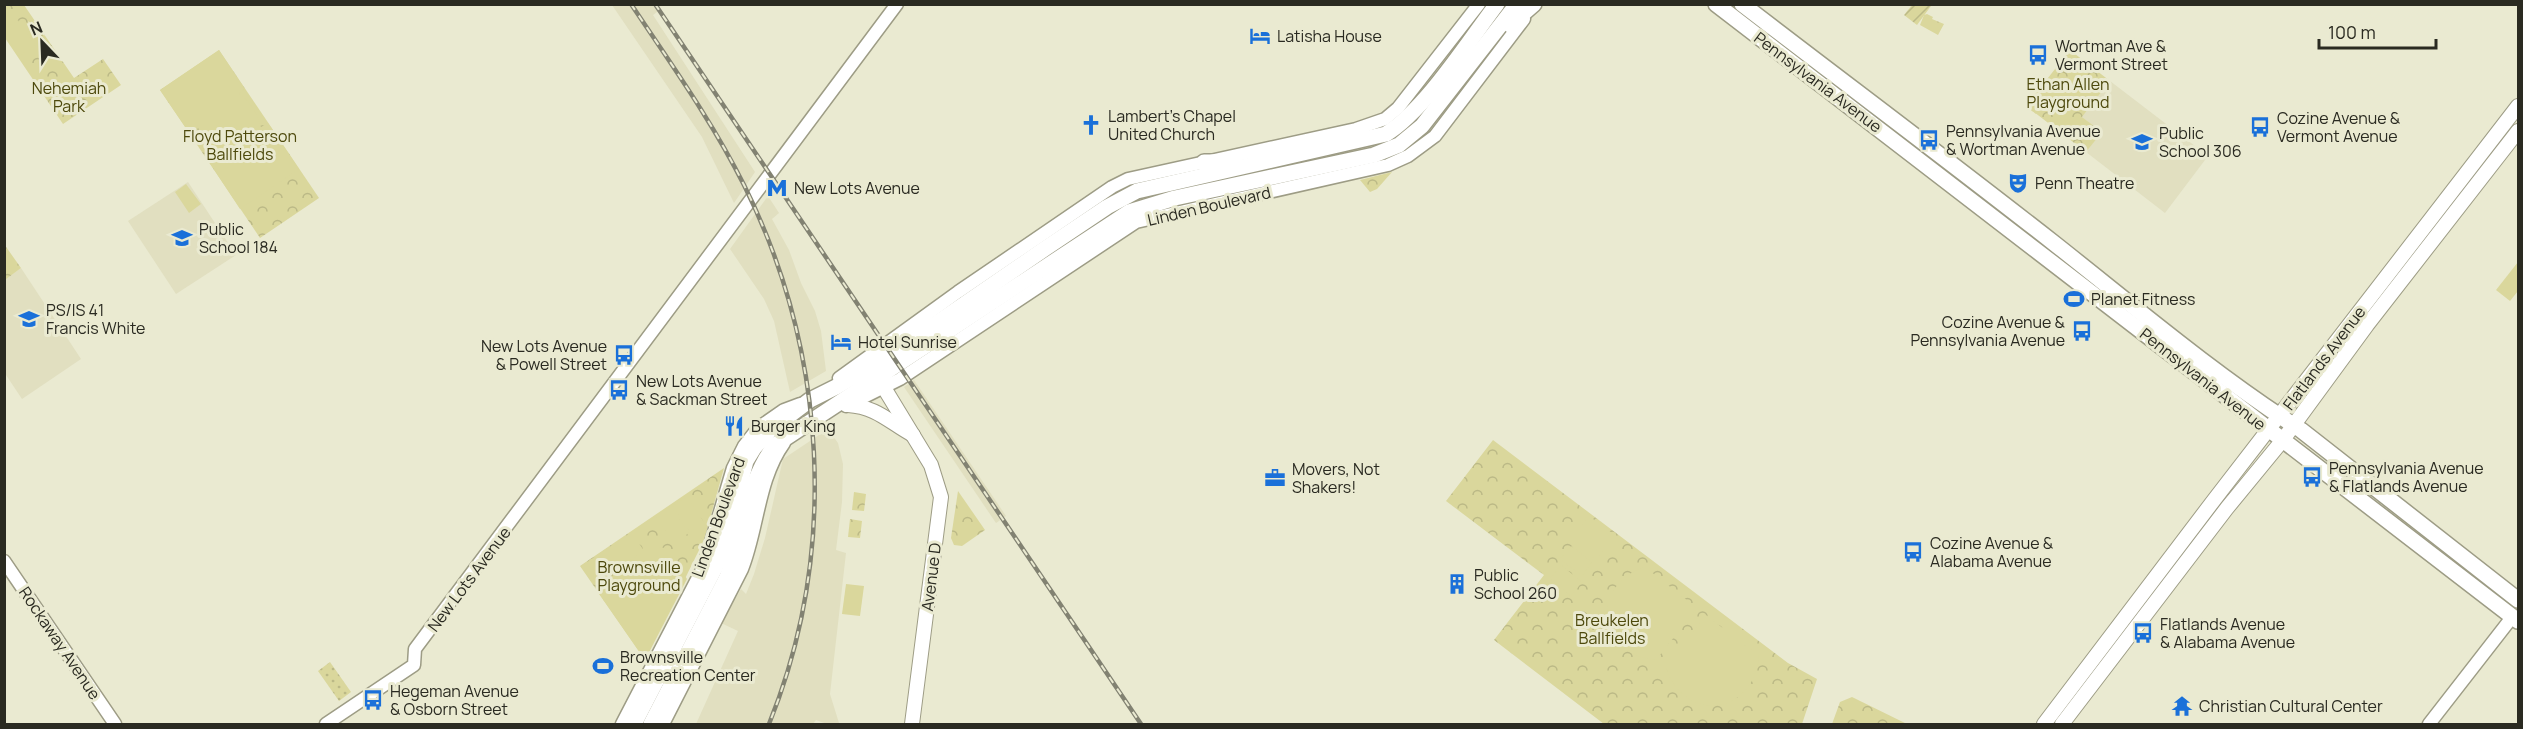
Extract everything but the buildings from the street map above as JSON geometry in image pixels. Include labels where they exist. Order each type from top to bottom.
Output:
[{"type":"main road","points":[[1472,37],[1487,4]]},
{"type":"main road","name":"Linden Boulevard","points":[[634,724],[715,568],[724,545],[746,461],[754,447],[769,431],[810,400],[878,376],[919,336],[965,302],[1120,199],[1155,186],[1375,138],[1399,126],[1423,100],[1497,4]]},
{"type":"main road","name":"Linden Boulevard","points":[[651,724],[727,577],[755,480],[764,459],[776,445],[1130,212],[1176,198],[1374,155],[1400,145],[1436,110],[1517,4]]},
{"type":"main road","points":[[1487,44],[1535,4]]},
{"type":"main road","name":"Pennsylvania Avenue","points":[[1716,4],[2124,316],[2268,431],[2516,619]]},
{"type":"main road","name":"Pennsylvania Avenue","points":[[1742,4],[2518,600]]},
{"type":"main road","name":"Flatlands Avenue","points":[[2044,724],[2518,106]]},
{"type":"main road","name":"Flatlands Avenue","points":[[2062,724],[2227,508],[2294,426],[2367,325],[2518,131]]},
{"type":"main road","points":[[1204,162],[1264,162]]},
{"type":"main road","name":"Avenue D","points":[[878,376],[931,465],[941,497],[912,724]]},
{"type":"main road","points":[[848,405],[877,411],[915,435]]},
{"type":"street","name":"New Lots Avenue","points":[[326,724],[414,665],[415,649],[897,4]]},
{"type":"street","name":"Linden Boulevard","points":[[622,724],[704,566],[733,468],[744,446],[758,428],[784,410],[810,400],[958,292],[1112,187],[1128,179],[1356,129],[1385,119],[1409,97],[1479,4]]},
{"type":"street","name":"Linden Boulevard","points":[[825,412],[848,405],[878,376],[982,326],[1136,222],[1388,165],[1408,156],[1435,135],[1535,4]]},
{"type":"street","name":"Linden Boulevard","points":[[663,724],[742,569],[751,546],[765,484],[779,451],[792,434]]},
{"type":"street","name":"Rockaway Avenue","points":[[4,561],[115,724]]},
{"type":"street","points":[[2429,724],[2516,619]]},
{"type":"shaded area","points":[[612,5],[657,5],[661,9],[653,15],[755,172],[734,203],[702,137]]},
{"type":"shaded area","name":"Public School 306","points":[[2110,81],[2208,156],[2165,213],[2086,152],[2101,132],[2082,117]]},
{"type":"shaded area","name":"Public School 184","points":[[188,182],[236,255],[176,294],[128,221]]},
{"type":"shaded area","points":[[768,196],[779,213],[772,219],[789,250],[801,283],[815,311],[821,331],[826,371],[790,392],[774,321],[764,299],[730,249]]},
{"type":"shaded area","name":"PS/IS 41 Francis White","points":[[21,268],[81,359],[22,399],[4,372],[5,280]]},
{"type":"shaded area","points":[[914,380],[1006,516],[996,523],[904,387]]},
{"type":"shaded area","points":[[828,429],[838,443],[843,464],[842,502],[836,550],[846,553],[830,694],[839,723],[827,724],[816,720],[813,724],[696,724],[738,631],[721,623],[741,589],[746,594],[754,574],[765,538],[783,459]]},
{"type":"green space","name":"Nehemiah Park","points":[[4,5],[24,5],[74,78],[103,59],[121,85],[63,124],[5,38]]},
{"type":"green space","points":[[1912,5],[1931,6],[1917,25],[1904,15]]},
{"type":"green space","points":[[1927,14],[1944,24],[1938,35],[1920,25],[1924,15]]},
{"type":"green space","points":[[18,20],[35,46],[19,56],[5,34],[5,29]]},
{"type":"green space","name":"Floyd Patterson Ballfields","points":[[219,50],[319,198],[260,238],[160,90]]},
{"type":"green space","name":"Floyd Patterson Ballfields","points":[[219,50],[245,89],[238,94],[249,103],[261,127],[268,123],[299,169],[240,209],[209,162],[216,157],[204,144],[196,122],[186,128],[160,90]]},
{"type":"green space","name":"Ethan Allen Playground","points":[[2070,50],[2110,81],[2082,117],[2102,132],[2086,152],[2026,106]]},
{"type":"green space","points":[[2046,81],[2056,89],[2036,114],[2026,106]]},
{"type":"green space","points":[[1392,172],[1377,189],[1370,192],[1360,180]]},
{"type":"green space","points":[[186,184],[201,204],[189,213],[175,192]]},
{"type":"green space","points":[[4,244],[21,268],[5,280],[4,280]]},
{"type":"green space","points":[[2518,262],[2518,291],[2510,301],[2496,290]]},
{"type":"green space","name":"Breukelen Ballfields","points":[[1493,440],[1788,663],[1817,679],[1802,724],[1604,724],[1494,640],[1544,575],[1446,501]]},
{"type":"green space","name":"Brownsville Playground","points":[[724,468],[704,540],[645,660],[580,566]]},
{"type":"green space","points":[[958,491],[985,530],[962,546],[954,545],[951,538]]},
{"type":"green space","points":[[854,492],[866,494],[864,511],[852,510]]},
{"type":"green space","points":[[687,497],[704,522],[690,532],[673,506]]},
{"type":"green space","points":[[671,507],[689,533],[674,543],[656,517]]},
{"type":"green space","points":[[1589,516],[1615,535],[1596,560],[1570,541]]},
{"type":"green space","points":[[850,519],[862,521],[860,538],[848,537]]},
{"type":"green space","points":[[632,532],[644,551],[594,585],[581,566]]},
{"type":"green space","points":[[1571,546],[1592,562],[1582,576],[1560,559]]},
{"type":"green space","points":[[657,547],[666,548],[687,579],[645,660],[597,591],[600,585]]},
{"type":"green space","points":[[1561,565],[1582,582],[1571,596],[1550,579]]},
{"type":"green space","points":[[1645,567],[1697,608],[1656,660],[1636,655],[1622,646],[1612,633],[1607,618],[1608,603],[1615,588],[1627,576]]},
{"type":"green space","points":[[846,584],[864,586],[860,616],[842,614]]},
{"type":"green space","points":[[1706,615],[1759,656],[1754,676],[1745,691],[1732,700],[1718,705],[1702,704],[1688,698],[1675,686],[1666,668]]},
{"type":"green space","points":[[330,662],[351,692],[339,701],[318,671]]},
{"type":"green space","points":[[1852,697],[1907,724],[1832,724],[1840,702]]},
{"type":"railway","points":[[631,4],[705,115],[744,185],[772,249],[793,315],[807,383],[814,452],[814,521],[806,590],[791,658],[769,724]]},
{"type":"railway","points":[[655,4],[1141,724]]},
{"type":"place","name":"Latisha House","points":[[1260,36]]},
{"type":"place","name":"Wortman Ave & Vermont Street","points":[[2038,55]]},
{"type":"place","name":"Lambert's Chapel United Church","points":[[1091,125]]},
{"type":"place","name":"Cozine Avenue & Vermont Avenue","points":[[2260,127]]},
{"type":"place","name":"Pennsylvania Avenue & Wortman Avenue","points":[[1929,140]]},
{"type":"place","name":"Public School 306","points":[[2142,142]]},
{"type":"place","name":"Penn Theatre","points":[[2018,183]]},
{"type":"place","name":"New Lots Avenue","points":[[777,188]]},
{"type":"place","name":"Public School 184","points":[[182,238]]},
{"type":"place","name":"Planet Fitness","points":[[2074,299]]},
{"type":"place","name":"PS/IS 41 Francis White","points":[[29,319]]},
{"type":"place","name":"Cozine Avenue & Pennsylvania Avenue","points":[[2082,331]]},
{"type":"place","name":"Hotel Sunrise","points":[[841,342]]},
{"type":"place","name":"New Lots Avenue & Powell Street","points":[[624,355]]},
{"type":"place","name":"New Lots Avenue & Sackman Street","points":[[619,390]]},
{"type":"place","name":"Burger King","points":[[734,426]]},
{"type":"place","name":"Pennsylvania Avenue & Flatlands Avenue","points":[[2312,477]]},
{"type":"place","name":"Movers, Not Shakers!","points":[[1275,478]]},
{"type":"place","name":"Cozine Avenue & Alabama Avenue","points":[[1913,552]]},
{"type":"place","name":"Public School 260","points":[[1457,584]]},
{"type":"place","name":"Flatlands Avenue & Alabama Avenue","points":[[2143,633]]},
{"type":"place","name":"Brownsville Recreation Center","points":[[603,666]]},
{"type":"place","name":"Hegeman Avenue & Osborn Street","points":[[373,700]]},
{"type":"place","name":"Christian Cultural Center","points":[[2182,706]]}]
